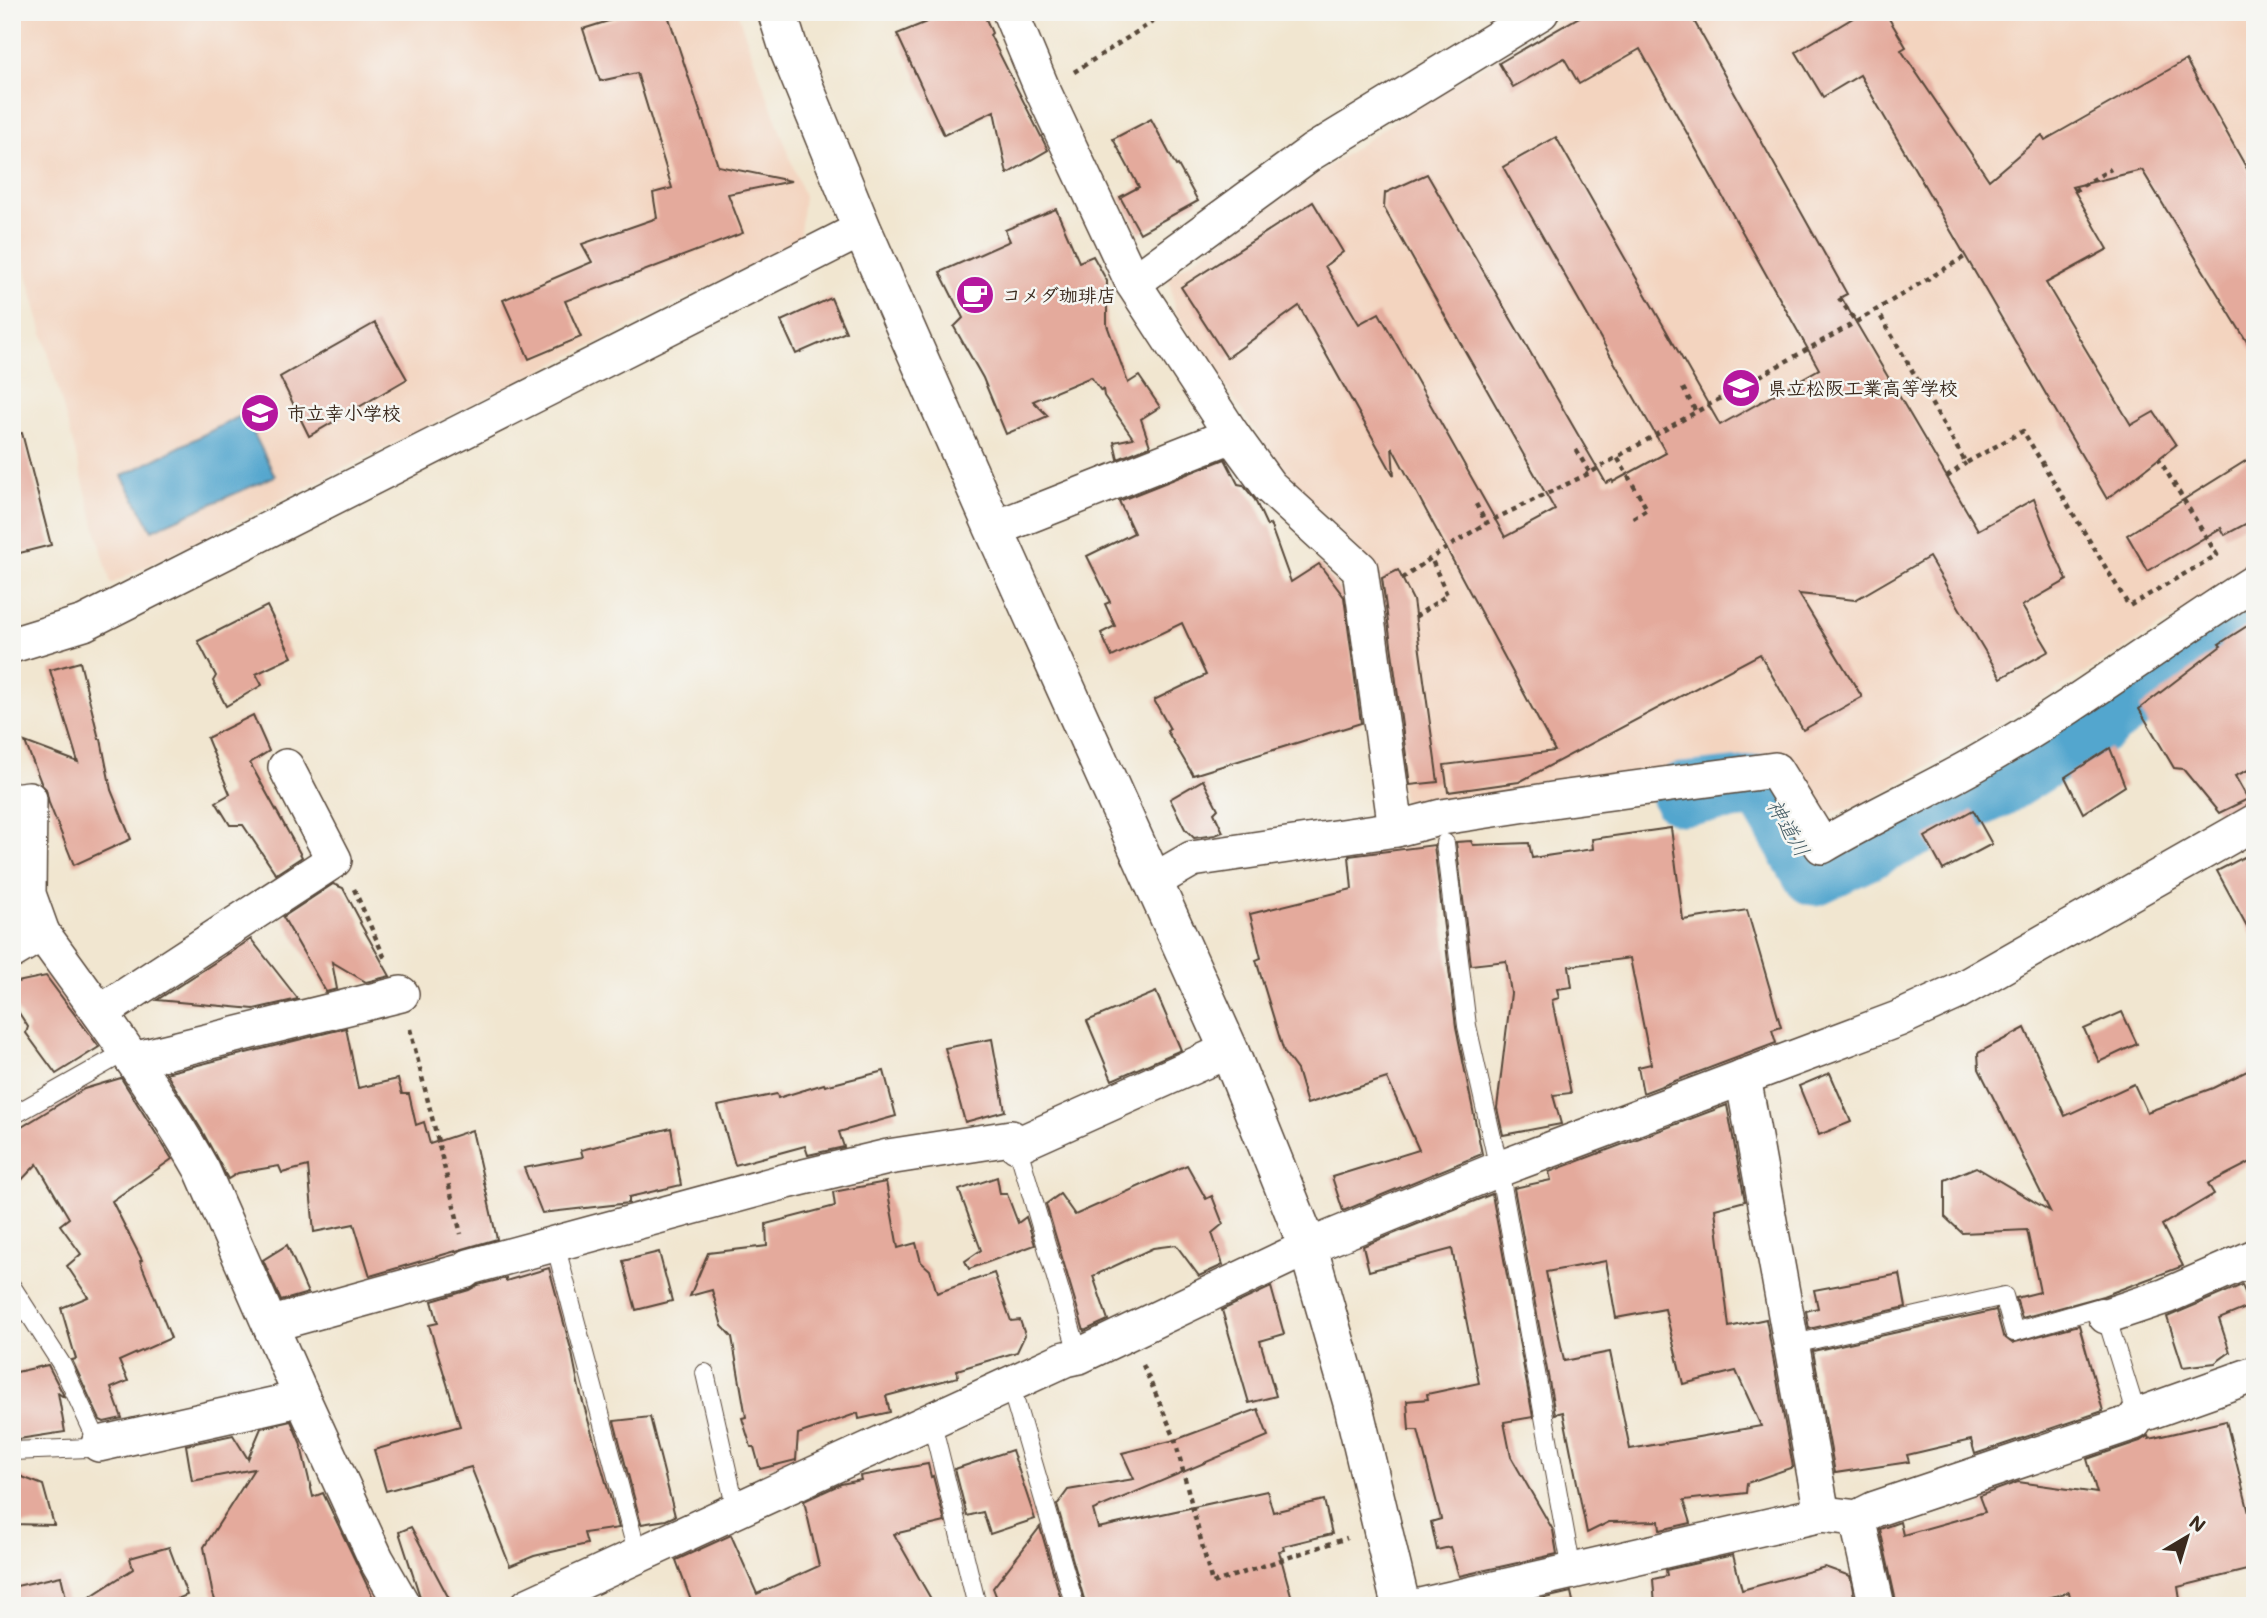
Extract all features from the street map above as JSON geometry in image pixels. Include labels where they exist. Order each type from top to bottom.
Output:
[{"type":"street","points":[[777,12],[789,50],[862,229],[1229,1050],[1308,1247],[1352,1401],[1401,1606]]},
{"type":"street","points":[[1010,12],[1133,283],[1269,486],[1360,569],[1396,829]]},
{"type":"street","points":[[1133,283],[1312,152],[1541,12]]},
{"type":"street","points":[[12,645],[84,623],[862,229]]},
{"type":"street","points":[[994,529],[1233,435]]},
{"type":"street","points":[[1154,881],[1192,859],[1396,829],[1442,817],[1559,799],[1775,770],[1822,846],[1867,819],[1989,756],[2082,698],[2179,630],[2255,582]]},
{"type":"street","points":[[100,1013],[334,860],[286,767]]},
{"type":"street","points":[[18,817],[28,894],[42,933],[130,1055],[202,1170],[376,1559],[403,1606]]},
{"type":"street","points":[[528,1606],[931,1419],[1065,1359],[1080,1356],[1308,1247],[1499,1169],[1898,1020],[1955,993],[2255,822]]},
{"type":"street","points":[[12,951],[42,933]]},
{"type":"street","points":[[130,1055],[401,994]]},
{"type":"street","points":[[272,1325],[464,1271],[469,1267],[787,1181],[887,1157],[1011,1138],[1017,1145],[1229,1050]]},
{"type":"street","points":[[1743,1077],[1822,1514]]},
{"type":"street","points":[[2106,1316],[2166,1296],[2255,1257]]},
{"type":"street","points":[[1420,1606],[1822,1514],[1857,1518],[1875,1509],[2134,1422],[2137,1416],[2255,1374]]},
{"type":"street","points":[[99,1444],[286,1402],[299,1391]]},
{"type":"street","points":[[1857,1518],[1877,1606]]},
{"type":"lane","points":[[1445,843],[1467,1026],[1499,1169],[1572,1571]]},
{"type":"lane","points":[[12,1116],[130,1055]]},
{"type":"lane","points":[[1017,1145],[1080,1356]]},
{"type":"lane","points":[[555,1244],[638,1556]]},
{"type":"lane","points":[[12,1287],[62,1365],[99,1444],[89,1448],[12,1451]]},
{"type":"lane","points":[[1790,1345],[2004,1296],[2014,1332],[2101,1307],[2137,1416]]},
{"type":"lane","points":[[705,1373],[736,1510]]},
{"type":"lane","points":[[1010,1384],[1075,1606]]},
{"type":"lane","points":[[931,1419],[976,1606]]},
{"type":"path","points":[[1044,91],[1168,12]]},
{"type":"path","points":[[2074,191],[2111,169]]},
{"type":"path","points":[[1402,579],[1486,523],[1590,473],[1856,322],[1966,256]]},
{"type":"path","points":[[1839,298],[1856,322]]},
{"type":"path","points":[[1881,317],[1966,463]]},
{"type":"path","points":[[1683,387],[1696,412]]},
{"type":"path","points":[[1947,477],[1966,463],[2023,431],[2129,606],[2217,555],[2159,458]]},
{"type":"path","points":[[1576,450],[1590,473]]},
{"type":"path","points":[[1617,457],[1647,509],[1633,518]]},
{"type":"path","points":[[1476,505],[1486,523]]},
{"type":"path","points":[[1415,617],[1447,595],[1430,558]]},
{"type":"path","points":[[350,879],[401,994],[469,1267]]},
{"type":"path","points":[[1129,1332],[1174,1436],[1212,1583],[1383,1526]]},
{"type":"shaded area","name":"市立幸小学校","points":[[12,12],[737,12],[804,197],[799,242],[111,584],[12,219]]},
{"type":"shaded area","name":"県立松阪工業高等学校","points":[[1574,12],[2211,12],[2255,23],[2255,568],[1862,805],[1824,815],[1793,759],[1405,810],[1359,552],[1279,466],[1175,311],[1169,277],[1403,115]]},
{"type":"water","points":[[244,414],[275,476],[152,530],[122,476]]},
{"type":"building","points":[[637,12],[667,12],[718,166],[791,181],[728,194],[743,233],[565,301],[581,337],[529,359],[503,300],[592,262],[582,244],[657,218],[653,193],[672,188],[637,73],[600,81],[583,29]]},
{"type":"building","points":[[951,12],[983,12],[992,33],[990,35],[1048,150],[1007,174],[994,111],[944,135],[897,34]]},
{"type":"building","points":[[1588,12],[1689,12],[1847,294],[1841,297],[1978,530],[2034,499],[2067,580],[2022,606],[2049,651],[2001,678],[1929,557],[1855,600],[1799,594],[1862,697],[1803,730],[1760,654],[1519,782],[1448,792],[1444,765],[1555,751],[1392,447],[1394,476],[1299,306],[1227,358],[1181,287],[1313,202],[1343,252],[1325,266],[1359,324],[1379,313],[1505,537],[1555,510],[1384,208],[1385,193],[1427,174],[1606,483],[1612,480],[1613,482],[1666,453],[1503,167],[1556,137],[1720,425],[1819,369],[1640,49],[1579,84],[1564,58],[1513,87],[1499,63]]},
{"type":"building","points":[[1863,12],[1885,12],[1906,47],[1901,50],[1989,180],[2042,135],[2045,140],[2186,60],[2255,183],[2255,355],[2142,170],[2072,187],[2108,249],[2046,283],[2131,425],[2154,412],[2176,445],[2107,499],[1860,75],[1823,97],[1796,52]]},
{"type":"building","points":[[1151,119],[1198,201],[1140,233],[1120,197],[1139,187],[1113,139]]},
{"type":"building","points":[[1056,209],[1079,262],[1093,256],[1107,281],[1107,325],[1128,383],[1139,376],[1160,407],[1141,419],[1150,446],[1118,459],[1114,442],[1133,438],[1104,396],[1103,389],[1101,391],[1091,377],[1033,401],[1048,416],[1006,434],[983,378],[954,327],[963,318],[940,272],[1010,241],[1005,230]]},
{"type":"building","points":[[831,298],[846,332],[796,354],[781,321]]},
{"type":"building","points":[[375,323],[407,379],[309,436],[280,377]]},
{"type":"building","points":[[22,433],[51,545],[12,555],[12,434]]},
{"type":"building","points":[[2255,455],[2255,519],[2225,535],[2221,528],[2148,571],[2127,535]]},
{"type":"building","points":[[1225,459],[1238,484],[1243,485],[1255,500],[1267,526],[1270,524],[1291,582],[1319,564],[1344,597],[1361,723],[1193,775],[1167,731],[1170,729],[1154,700],[1206,675],[1182,623],[1112,657],[1101,633],[1115,626],[1105,604],[1110,602],[1087,556],[1134,533],[1119,501]]},
{"type":"building","points":[[1398,570],[1413,600],[1438,782],[1410,785],[1382,578]]},
{"type":"building","points":[[267,606],[292,657],[256,674],[262,685],[226,706],[213,681],[216,676],[198,641]]},
{"type":"building","points":[[2255,621],[2255,767],[2235,776],[2248,799],[2219,813],[2183,769],[2174,768],[2139,709],[2221,646],[2219,644]]},
{"type":"building","points":[[80,662],[101,739],[111,790],[131,839],[74,865],[46,789],[25,742],[78,762],[50,670]]},
{"type":"building","points":[[253,715],[269,751],[250,763],[302,857],[276,874],[243,825],[230,825],[216,802],[230,794],[207,738]]},
{"type":"building","points":[[2110,748],[2125,786],[2083,813],[2065,777]]},
{"type":"building","points":[[1203,780],[1218,809],[1214,813],[1223,832],[1194,838],[1185,829],[1170,799]]},
{"type":"building","points":[[1973,810],[1992,844],[1943,870],[1925,837]]},
{"type":"building","points":[[1671,828],[1683,920],[1747,910],[1781,1027],[1772,1030],[1776,1043],[1643,1093],[1638,1067],[1651,1064],[1630,958],[1569,966],[1572,987],[1557,989],[1559,998],[1552,1000],[1571,1093],[1553,1095],[1561,1124],[1503,1135],[1497,1108],[1511,993],[1506,961],[1471,965],[1456,842],[1471,841],[1473,845],[1529,843],[1532,858],[1593,849],[1592,839]]},
{"type":"building","points":[[1434,845],[1456,1027],[1482,1154],[1343,1211],[1332,1177],[1419,1150],[1387,1078],[1307,1104],[1297,1070],[1284,1052],[1256,960],[1261,958],[1250,914],[1352,889],[1349,856]]},
{"type":"building","points":[[2244,857],[2255,877],[2255,941],[2217,871]]},
{"type":"building","points":[[333,884],[343,888],[390,976],[366,982],[332,962],[337,989],[326,992],[283,917]]},
{"type":"building","points":[[251,939],[298,999],[254,1009],[157,1000]]},
{"type":"building","points":[[46,976],[99,1047],[56,1074],[26,1033],[28,1027],[12,1002],[12,983]]},
{"type":"building","points":[[1156,992],[1181,1050],[1112,1080],[1087,1021]]},
{"type":"building","points":[[2122,1012],[2137,1044],[2099,1062],[2084,1029]]},
{"type":"building","points":[[346,1028],[358,1088],[398,1079],[402,1094],[409,1094],[416,1125],[424,1122],[430,1144],[472,1130],[497,1239],[370,1276],[354,1224],[314,1232],[308,1166],[282,1173],[279,1166],[238,1173],[228,1179],[166,1073]]},
{"type":"building","points":[[2025,1028],[2065,1116],[2134,1084],[2147,1112],[2213,1088],[2255,1067],[2255,1160],[2208,1184],[2214,1194],[2162,1225],[2183,1266],[2103,1296],[2022,1318],[2016,1298],[2040,1292],[2027,1230],[1962,1233],[1945,1217],[1945,1180],[1976,1167],[2050,1211],[1979,1069],[1978,1053]]},
{"type":"building","points":[[992,1039],[1005,1111],[965,1122],[945,1048]]},
{"type":"building","points":[[884,1071],[896,1116],[839,1132],[844,1147],[808,1155],[805,1146],[735,1165],[718,1106],[777,1094],[778,1098],[824,1084],[825,1086]]},
{"type":"building","points":[[1830,1073],[1851,1122],[1819,1135],[1799,1086]]},
{"type":"building","points":[[121,1078],[172,1159],[112,1201],[142,1260],[140,1261],[171,1338],[119,1361],[128,1381],[111,1388],[122,1418],[104,1422],[100,1420],[72,1360],[76,1359],[61,1308],[88,1297],[67,1266],[81,1254],[60,1225],[69,1218],[37,1164],[12,1190],[12,1133],[84,1089]]},
{"type":"building","points":[[1727,1105],[1745,1201],[1715,1209],[1729,1327],[1766,1319],[1793,1467],[1747,1483],[1746,1493],[1684,1500],[1691,1523],[1660,1530],[1659,1521],[1609,1522],[1587,1533],[1563,1412],[1555,1414],[1514,1188],[1551,1180],[1549,1172]],"holes":[[[1606,1261],[1616,1318],[1665,1309],[1683,1384],[1736,1371],[1761,1426],[1630,1449],[1610,1352],[1564,1361],[1546,1272]]]},
{"type":"building","points":[[671,1128],[681,1185],[629,1197],[629,1203],[542,1213],[524,1168],[583,1157],[581,1150]]},
{"type":"building","points":[[1187,1165],[1206,1199],[1212,1196],[1223,1224],[1212,1233],[1223,1265],[1199,1276],[1176,1245],[1153,1248],[1093,1276],[1108,1320],[1084,1331],[1046,1204],[1060,1194],[1075,1215]]},
{"type":"building","points":[[997,1177],[1000,1194],[1007,1194],[1018,1223],[1026,1217],[1035,1245],[969,1269],[965,1261],[981,1250],[959,1190]]},
{"type":"building","points":[[886,1182],[898,1248],[916,1243],[921,1262],[930,1270],[937,1293],[994,1273],[1011,1321],[1020,1320],[1025,1335],[1017,1352],[957,1370],[958,1377],[886,1396],[890,1412],[859,1419],[858,1413],[798,1434],[796,1460],[760,1469],[742,1418],[746,1417],[732,1337],[722,1326],[712,1290],[690,1296],[708,1253],[767,1246],[766,1224],[835,1206],[833,1192]]},
{"type":"building","points":[[1492,1194],[1533,1417],[1504,1422],[1511,1457],[1553,1530],[1557,1554],[1459,1576],[1450,1547],[1437,1550],[1431,1522],[1441,1519],[1418,1430],[1409,1430],[1407,1401],[1428,1399],[1427,1394],[1479,1383],[1452,1249],[1369,1271],[1363,1246]]},
{"type":"building","points":[[287,1245],[308,1293],[281,1301],[263,1260]]},
{"type":"building","points":[[659,1252],[672,1301],[636,1310],[623,1261]]},
{"type":"building","points":[[549,1268],[579,1388],[619,1528],[584,1533],[587,1544],[534,1556],[510,1566],[471,1467],[386,1491],[374,1450],[460,1426],[429,1325],[438,1323],[432,1301],[478,1285],[506,1278],[506,1281]]},
{"type":"building","points":[[1900,1274],[1906,1307],[1809,1329],[1806,1311],[1818,1308],[1814,1290]]},
{"type":"building","points":[[2242,1285],[2251,1306],[2219,1319],[2230,1352],[2215,1363],[2183,1367],[2167,1317]]},
{"type":"building","points":[[1271,1287],[1284,1334],[1260,1341],[1276,1396],[1249,1403],[1222,1310]]},
{"type":"building","points":[[1996,1310],[2003,1336],[2012,1343],[2079,1325],[2103,1411],[1975,1454],[1971,1440],[1907,1455],[1909,1462],[1835,1473],[1813,1351]]},
{"type":"building","points":[[48,1365],[65,1398],[58,1393],[65,1432],[12,1440],[12,1373]]},
{"type":"building","points":[[1258,1409],[1268,1436],[1093,1510],[1098,1528],[1267,1491],[1273,1512],[1324,1500],[1332,1534],[1283,1546],[1284,1550],[1279,1551],[1294,1606],[1086,1606],[1057,1505],[1068,1490],[1134,1479],[1122,1453],[1175,1440]]},
{"type":"building","points":[[650,1417],[675,1516],[641,1524],[614,1421]]},
{"type":"building","points":[[291,1421],[300,1442],[313,1497],[323,1493],[377,1606],[217,1606],[204,1547],[254,1469],[192,1481],[186,1445],[233,1435],[248,1459],[261,1428]]},
{"type":"building","points":[[2226,1421],[2255,1537],[2255,1568],[2178,1587],[2181,1606],[2072,1606],[2069,1592],[2020,1606],[1897,1606],[1880,1529],[1900,1522],[1903,1535],[1985,1512],[1979,1496],[2018,1482],[2097,1493],[2087,1459],[2148,1436],[2149,1439]]},
{"type":"building","points":[[1012,1450],[1035,1519],[990,1534],[983,1512],[967,1516],[955,1469]]},
{"type":"building","points":[[928,1464],[945,1522],[894,1534],[935,1606],[693,1606],[676,1560],[731,1535],[757,1594],[819,1566],[804,1501],[841,1484],[861,1480],[860,1476]]},
{"type":"building","points":[[12,1473],[43,1485],[54,1525],[12,1524]]},
{"type":"building","points":[[411,1527],[453,1606],[423,1606],[399,1532]]},
{"type":"building","points":[[1040,1527],[1063,1606],[1000,1606],[993,1588]]},
{"type":"building","points":[[169,1547],[187,1595],[160,1606],[76,1606],[133,1569],[130,1558]]},
{"type":"building","points":[[1733,1555],[1742,1590],[1825,1567],[1850,1576],[1856,1606],[1655,1606],[1653,1579],[1667,1576],[1666,1570]]},
{"type":"building","points":[[61,1576],[68,1606],[12,1606],[12,1587]]},
{"type":"building","points":[[1571,1592],[1574,1606],[1511,1606]]},
{"type":"waterway","name":"神道川","points":[[1682,794],[1763,786],[1814,874],[1998,786],[2100,722],[2255,607]]},
{"type":"place","name":"コメダ珈琲店","points":[[975,295]]},
{"type":"place","name":"県立松阪工業高等学校","points":[[1741,388]]},
{"type":"place","name":"市立幸小学校","points":[[260,413]]}]
